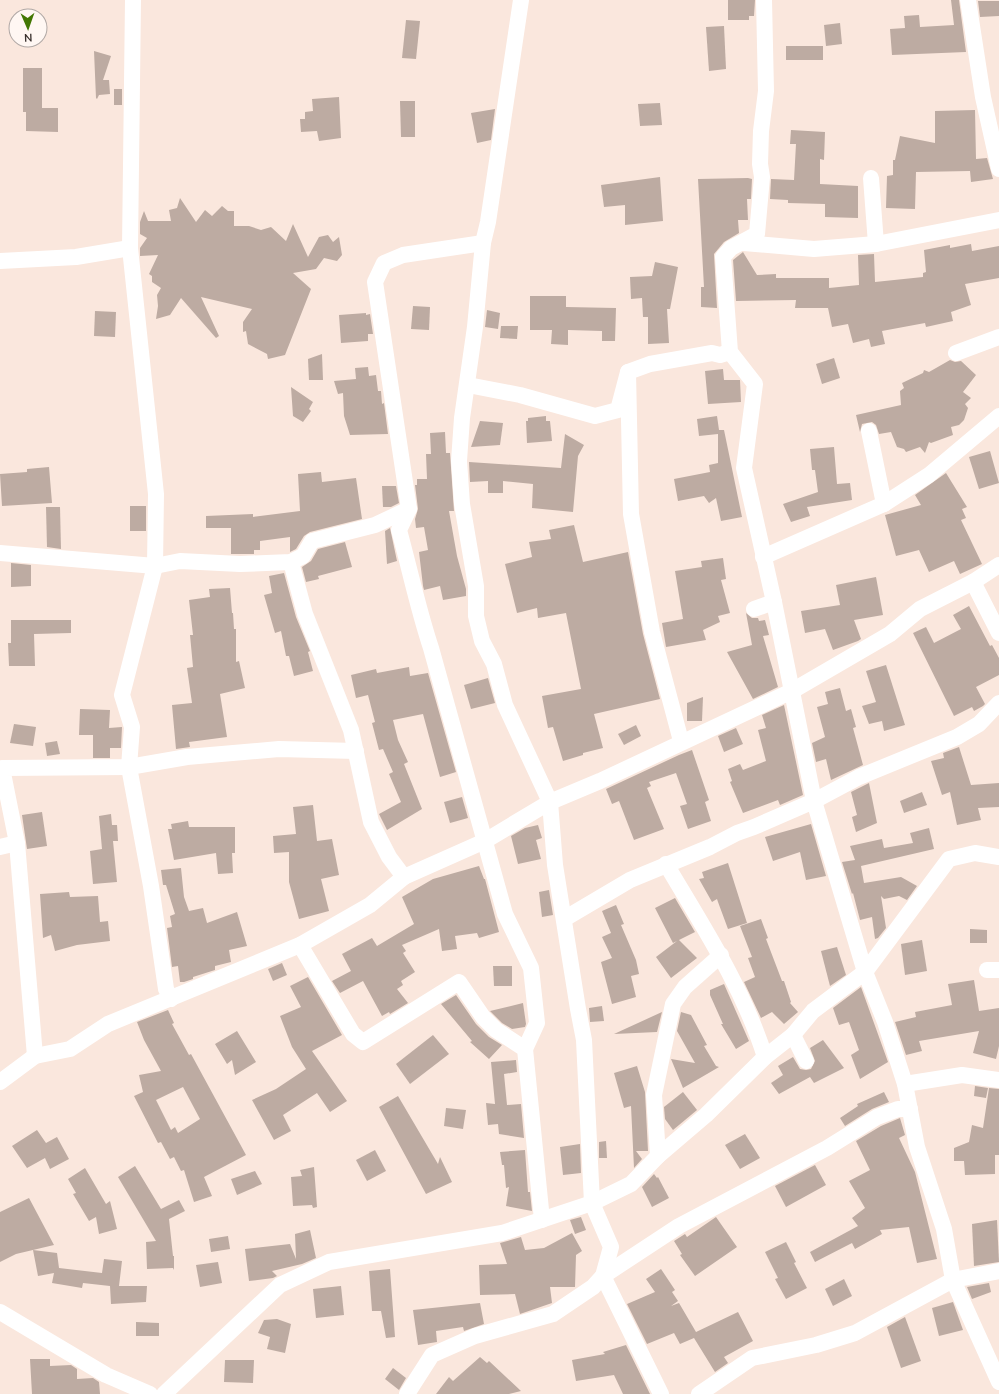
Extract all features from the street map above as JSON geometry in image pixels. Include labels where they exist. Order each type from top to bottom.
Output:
[{"type":"street","points":[[133,0],[130,248],[156,494],[154,566],[122,695],[132,727],[130,767],[151,886],[166,989],[171,999]]},
{"type":"street","points":[[521,0],[488,222],[483,243],[459,461],[462,504],[476,586],[476,616],[482,641],[494,664],[505,705],[550,802],[555,865],[584,1040],[592,1203],[611,1247],[603,1276],[661,1394]]},
{"type":"street","points":[[764,0],[766,91],[761,131],[760,164],[762,177],[756,234],[731,248],[723,257],[730,352],[755,384],[744,468],[774,602],[814,801],[865,972],[885,1022],[905,1084],[917,1147],[944,1229],[953,1280],[999,1382]]},
{"type":"street","points":[[968,0],[983,97],[999,169]]},
{"type":"street","points":[[871,178],[876,244]]},
{"type":"street","points":[[744,242],[814,249],[876,244],[999,220]]},
{"type":"street","points":[[483,243],[403,255],[384,263],[375,282],[410,509],[399,530],[419,612],[434,656],[505,914],[531,968],[537,1023],[525,1049],[542,1220]]},
{"type":"street","points":[[0,261],[76,256],[130,248]]},
{"type":"street","points":[[956,353],[999,337]]},
{"type":"street","points":[[628,372],[650,364],[712,353],[720,355],[730,352]]},
{"type":"street","points":[[468,385],[520,395],[595,416],[618,410],[628,372]]},
{"type":"street","points":[[628,372],[631,514],[652,632],[681,741]]},
{"type":"street","points":[[763,557],[884,504],[929,475],[996,422]]},
{"type":"street","points":[[869,431],[884,504]]},
{"type":"street","points":[[0,553],[154,566],[180,561],[240,564],[291,562],[303,556],[312,541],[375,525],[410,509]]},
{"type":"street","points":[[291,562],[305,614],[351,730],[372,822],[389,857],[404,877]]},
{"type":"street","points":[[0,1082],[35,1056],[70,1049],[108,1024],[300,945],[370,905],[404,877],[485,841],[550,802],[600,781],[681,741],[792,691],[890,634],[920,609],[973,582],[999,565]]},
{"type":"street","points":[[973,582],[999,633]]},
{"type":"street","points":[[754,609],[774,602]]},
{"type":"street","points":[[564,919],[630,880],[710,847],[737,833],[814,801],[859,777],[962,734],[980,724],[999,703]]},
{"type":"street","points":[[35,1056],[17,843],[2,768],[130,767],[187,757],[279,749],[356,751]]},
{"type":"street","points":[[0,847],[17,843]]},
{"type":"street","points":[[164,1394],[280,1286],[304,1273],[329,1262],[502,1234],[592,1203],[631,1184],[658,1156],[706,1115],[765,1057],[793,1035],[812,1011],[865,972],[949,859],[975,854],[999,857]]},
{"type":"street","points":[[666,864],[721,955],[748,1014],[765,1057]]},
{"type":"street","points":[[300,945],[354,1034],[363,1042],[459,982],[482,1017],[496,1030],[525,1049]]},
{"type":"street","points":[[658,1156],[654,1096],[673,1004],[685,987],[721,955]]},
{"type":"street","points":[[793,1035],[806,1061]]},
{"type":"street","points":[[905,1084],[962,1075],[999,1080]]},
{"type":"street","points":[[407,1394],[432,1355],[475,1336],[553,1314],[593,1287],[603,1276],[679,1226],[827,1148],[877,1117],[898,1109],[910,1109]]},
{"type":"street","points":[[699,1394],[752,1358],[816,1345],[855,1332],[953,1280],[999,1271]]},
{"type":"street","points":[[0,1312],[106,1375],[150,1394]]},
{"type":"building","points":[[728,0],[755,0],[754,16],[749,16],[749,20],[728,20]]},
{"type":"building","points":[[951,0],[959,0],[966,52],[892,55],[890,29],[905,28],[904,16],[919,15],[920,27],[954,25]]},
{"type":"building","points":[[978,1],[999,1],[999,16],[980,17]]},
{"type":"building","points":[[406,20],[420,21],[416,59],[402,58]]},
{"type":"building","points":[[840,23],[842,44],[826,46],[824,25]]},
{"type":"building","points":[[724,26],[726,69],[709,71],[706,27]]},
{"type":"building","points":[[786,46],[823,46],[823,60],[786,60]]},
{"type":"building","points":[[94,51],[111,56],[103,80],[109,80],[110,94],[99,95],[97,99],[96,98]]},
{"type":"building","points":[[23,68],[42,68],[42,108],[58,108],[58,132],[26,131],[26,112],[23,112]]},
{"type":"building","points":[[114,89],[122,89],[122,105],[114,105]]},
{"type":"building","points":[[339,97],[341,138],[319,141],[317,131],[301,132],[300,119],[305,119],[305,112],[313,111],[312,99]]},
{"type":"building","points":[[400,101],[415,101],[415,137],[401,137]]},
{"type":"building","points":[[660,103],[662,125],[640,126],[638,104]]},
{"type":"building","points":[[495,109],[491,140],[477,143],[471,113]]},
{"type":"building","points":[[975,110],[976,159],[987,158],[993,179],[971,182],[970,171],[916,172],[915,209],[886,208],[887,176],[893,175],[893,160],[895,160],[900,136],[935,143],[935,111]]},
{"type":"building","points":[[791,130],[825,132],[824,160],[820,159],[820,184],[858,186],[858,218],[825,217],[825,204],[788,203],[788,200],[770,199],[771,179],[794,180],[796,144],[790,144]]},
{"type":"building","points":[[660,177],[663,221],[625,225],[625,205],[604,207],[601,185]]},
{"type":"building","points":[[698,179],[752,179],[751,199],[747,199],[748,220],[738,220],[739,233],[724,242],[714,254],[717,308],[701,307],[701,287],[704,287]]},
{"type":"building","points":[[180,198],[196,222],[205,210],[212,216],[222,206],[228,211],[234,211],[234,226],[249,226],[261,230],[271,227],[286,241],[293,224],[308,257],[319,237],[328,235],[333,242],[339,237],[342,255],[337,261],[324,258],[316,269],[293,273],[311,289],[285,355],[268,359],[267,354],[248,344],[246,331],[243,332],[243,322],[252,309],[201,297],[219,336],[216,338],[181,298],[170,315],[156,319],[158,306],[157,295],[161,288],[152,282],[152,276],[149,274],[158,255],[140,256],[140,248],[147,238],[140,234],[140,222],[144,211],[148,221],[171,221],[169,210],[177,208]]},
{"type":"building","points":[[971,244],[972,251],[999,246],[999,278],[965,284],[971,305],[951,312],[953,321],[926,327],[925,323],[882,331],[885,344],[871,347],[869,339],[853,343],[848,324],[832,327],[828,308],[795,308],[796,300],[736,301],[733,260],[743,252],[757,275],[776,274],[776,278],[829,278],[829,288],[859,285],[858,255],[874,254],[875,282],[923,277],[923,273],[926,272],[924,250],[950,245],[950,248]]},
{"type":"building","points":[[655,262],[678,267],[670,309],[667,309],[669,343],[648,344],[648,317],[643,317],[642,298],[631,299],[630,277],[652,276]]},
{"type":"building","points":[[530,296],[566,296],[566,307],[616,308],[615,341],[602,341],[602,331],[568,330],[568,345],[551,344],[552,330],[530,330]]},
{"type":"building","points":[[413,306],[430,307],[429,330],[411,329]]},
{"type":"building","points":[[487,310],[500,313],[498,329],[485,327]]},
{"type":"building","points":[[95,311],[116,312],[115,337],[94,336]]},
{"type":"building","points":[[366,313],[366,315],[370,314],[373,334],[368,334],[368,341],[341,343],[339,315]]},
{"type":"building","points":[[501,326],[518,326],[517,339],[500,338]]},
{"type":"building","points":[[322,354],[323,380],[309,380],[308,359]]},
{"type":"building","points":[[834,358],[840,378],[822,384],[816,364]]},
{"type":"building","points":[[950,360],[955,362],[961,361],[976,375],[963,392],[971,398],[965,404],[968,408],[964,420],[959,425],[951,427],[953,435],[931,443],[929,442],[925,453],[920,447],[906,452],[904,449],[897,447],[891,432],[879,434],[876,425],[872,422],[862,424],[860,432],[856,415],[901,405],[900,391],[904,388],[902,383],[923,373],[924,370],[929,372]]},
{"type":"building","points":[[368,367],[369,376],[376,375],[378,391],[381,391],[388,434],[350,435],[344,416],[343,393],[338,394],[334,381],[356,379],[355,368]]},
{"type":"building","points":[[723,369],[724,380],[740,380],[741,402],[708,404],[705,371]]},
{"type":"building","points":[[291,387],[313,402],[309,409],[311,411],[303,422],[293,416]]},
{"type":"building","points":[[546,416],[546,421],[550,421],[552,441],[527,443],[526,421],[528,421],[528,418]]},
{"type":"building","points":[[717,416],[719,430],[724,430],[742,517],[721,521],[716,498],[709,503],[704,496],[678,501],[674,479],[710,472],[709,465],[718,463],[718,434],[699,436],[697,419]]},
{"type":"building","points":[[480,421],[503,423],[500,445],[471,447]]},
{"type":"building","points":[[445,432],[446,453],[450,453],[454,511],[449,511],[457,556],[466,589],[466,596],[443,600],[440,586],[424,590],[423,586],[419,552],[428,550],[424,527],[416,528],[415,519],[418,509],[415,485],[417,485],[417,479],[427,479],[426,454],[431,454],[430,433]]},
{"type":"building","points":[[565,434],[584,445],[578,456],[573,512],[532,508],[533,484],[503,481],[503,493],[488,493],[488,481],[470,482],[469,462],[561,468]]},
{"type":"building","points":[[834,447],[837,484],[850,483],[852,500],[807,507],[810,516],[791,522],[783,504],[818,492],[815,470],[812,470],[810,449]]},
{"type":"building","points":[[990,451],[999,483],[979,489],[969,457]]},
{"type":"building","points":[[49,467],[52,503],[2,506],[0,474],[27,472],[27,469]]},
{"type":"building","points":[[321,472],[322,482],[356,478],[362,519],[310,532],[304,536],[296,549],[290,552],[290,537],[260,541],[260,550],[254,550],[254,554],[231,554],[231,528],[206,528],[206,516],[253,514],[253,517],[300,511],[298,474]]},
{"type":"building","points":[[946,473],[967,507],[962,509],[966,518],[961,520],[982,564],[960,574],[954,561],[929,572],[919,550],[896,556],[885,515],[921,505],[915,495]]},
{"type":"building","points":[[382,486],[396,486],[399,503],[391,507],[383,507]]},
{"type":"building","points":[[130,506],[146,506],[146,531],[130,531]]},
{"type":"building","points":[[46,507],[60,507],[61,549],[47,547]]},
{"type":"building","points":[[574,525],[583,562],[628,552],[643,634],[660,699],[594,714],[603,748],[583,753],[583,755],[563,761],[553,727],[548,728],[542,696],[581,689],[566,613],[538,618],[537,608],[517,613],[505,564],[532,557],[529,542],[551,539],[549,530]]},
{"type":"building","points":[[390,528],[397,561],[387,564],[385,531]]},
{"type":"building","points":[[345,542],[352,567],[318,576],[319,579],[306,582],[302,567],[311,561],[318,549]]},
{"type":"building","points":[[723,558],[726,579],[721,580],[730,613],[718,616],[720,622],[703,630],[706,640],[666,647],[662,623],[683,619],[675,571],[702,567],[701,561]]},
{"type":"building","points":[[11,563],[31,565],[31,586],[11,587]]},
{"type":"building","points":[[284,573],[296,617],[310,651],[308,652],[313,671],[294,676],[289,656],[286,656],[281,631],[275,633],[264,595],[272,593],[269,576]]},
{"type":"building","points":[[876,577],[883,615],[854,620],[861,639],[833,650],[825,629],[805,633],[801,611],[840,605],[836,585]]},
{"type":"building","points":[[230,588],[234,629],[236,629],[236,662],[239,661],[245,688],[220,694],[227,737],[189,742],[190,747],[176,749],[172,705],[192,703],[187,668],[193,667],[190,635],[193,635],[189,600],[210,597],[209,589]]},
{"type":"building","points":[[969,606],[990,646],[992,645],[999,658],[999,675],[976,687],[985,704],[983,706],[974,711],[972,707],[954,716],[913,633],[926,627],[934,643],[961,629],[953,615]]},
{"type":"building","points":[[746,613],[752,618],[758,618],[759,621],[765,620],[769,635],[763,636],[778,687],[753,699],[727,652],[752,645]]},
{"type":"building","points":[[11,620],[71,620],[71,633],[34,634],[35,666],[9,666],[8,643],[11,643]]},
{"type":"building","points":[[886,665],[905,725],[884,731],[882,721],[869,724],[862,706],[876,702],[866,671]]},
{"type":"building","points":[[409,667],[410,676],[428,673],[456,772],[440,777],[423,714],[393,720],[398,740],[408,762],[404,764],[422,809],[387,830],[379,814],[401,802],[389,774],[393,772],[383,749],[379,750],[372,723],[375,722],[368,695],[356,698],[351,675],[376,669],[377,673]]},
{"type":"building","points":[[488,678],[495,703],[471,709],[464,685]]},
{"type":"building","points":[[840,688],[846,711],[851,709],[856,727],[853,728],[863,765],[831,780],[826,759],[816,762],[812,743],[825,737],[817,707],[828,704],[825,692]]},
{"type":"building","points":[[703,697],[702,721],[687,721],[687,703]]},
{"type":"building","points":[[784,705],[803,795],[780,805],[778,800],[743,813],[730,782],[732,781],[728,769],[740,764],[743,770],[766,761],[758,730],[766,728],[762,715]]},
{"type":"building","points":[[80,709],[110,710],[109,728],[122,727],[121,748],[110,748],[110,758],[93,758],[93,735],[79,735]]},
{"type":"building","points":[[14,724],[36,727],[33,746],[10,743]]},
{"type":"building","points":[[636,725],[641,736],[624,745],[618,734]]},
{"type":"building","points":[[736,728],[743,744],[724,752],[718,736]]},
{"type":"building","points":[[57,741],[60,754],[47,756],[45,743]]},
{"type":"building","points":[[959,747],[971,785],[999,783],[999,807],[978,808],[981,820],[957,825],[950,792],[942,795],[931,761],[944,758],[943,753]]},
{"type":"building","points":[[692,750],[709,800],[705,802],[711,821],[688,829],[680,806],[687,804],[676,773],[649,782],[651,786],[647,788],[664,829],[634,840],[619,801],[612,804],[606,789]]},
{"type":"building","points":[[869,783],[877,823],[856,832],[852,817],[857,815],[851,792]]},
{"type":"building","points":[[922,792],[927,805],[904,813],[900,801]]},
{"type":"building","points":[[462,797],[468,818],[450,823],[444,802]]},
{"type":"building","points":[[313,805],[317,841],[332,839],[339,875],[321,879],[329,911],[299,919],[289,882],[289,852],[274,853],[273,836],[296,834],[293,807]]},
{"type":"building","points":[[42,812],[47,846],[27,849],[22,815]]},
{"type":"building","points":[[111,814],[112,825],[117,825],[118,841],[113,841],[117,882],[93,884],[90,851],[102,849],[99,816]]},
{"type":"building","points":[[188,821],[189,827],[235,827],[235,853],[232,853],[233,873],[218,874],[216,853],[174,860],[168,829],[172,829],[171,824]]},
{"type":"building","points":[[811,824],[826,876],[806,880],[800,852],[773,861],[765,837]]},
{"type":"building","points":[[538,825],[542,838],[536,840],[541,859],[518,864],[511,836],[525,828]]},
{"type":"building","points":[[929,828],[934,849],[861,866],[864,883],[901,877],[917,886],[907,900],[899,896],[884,899],[881,896],[886,928],[878,938],[875,939],[872,917],[860,920],[853,893],[852,894],[842,862],[855,860],[850,846],[882,839],[884,848],[913,843],[910,833]]},
{"type":"building","points":[[728,863],[747,923],[728,929],[717,899],[712,902],[699,879],[704,878],[702,872]]},
{"type":"building","points":[[479,866],[485,879],[499,932],[479,938],[477,933],[455,936],[457,949],[442,951],[439,929],[402,945],[406,951],[403,953],[415,972],[401,981],[403,985],[397,989],[408,1003],[390,1014],[389,1012],[382,1016],[363,981],[340,993],[332,981],[351,971],[342,954],[372,938],[377,946],[414,924],[402,897],[433,879]]},
{"type":"building","points":[[181,868],[184,897],[189,911],[203,908],[207,923],[237,912],[247,946],[229,950],[231,962],[215,966],[215,970],[193,977],[193,979],[184,982],[180,982],[178,966],[172,967],[167,928],[172,927],[170,916],[175,914],[166,885],[163,885],[161,870]]},
{"type":"building","points":[[549,890],[553,915],[542,917],[539,892]]},
{"type":"building","points":[[69,892],[70,897],[98,896],[100,922],[108,921],[110,941],[77,945],[55,951],[51,935],[43,938],[40,894]]},
{"type":"building","points":[[675,898],[695,932],[679,940],[697,958],[671,978],[656,957],[677,941],[673,943],[655,908]]},
{"type":"building","points":[[616,905],[624,924],[621,925],[636,960],[639,974],[631,976],[636,997],[612,1004],[601,962],[612,958],[602,937],[611,933],[602,911]]},
{"type":"building","points":[[761,919],[768,938],[766,939],[782,981],[784,981],[791,1002],[790,1003],[798,1012],[784,1024],[772,1012],[761,1018],[744,982],[755,977],[748,958],[752,957],[740,926]]},
{"type":"building","points":[[970,929],[987,930],[987,943],[970,943]]},
{"type":"building","points":[[922,940],[927,971],[905,975],[901,944]]},
{"type":"building","points":[[837,947],[846,975],[830,986],[821,951]]},
{"type":"building","points":[[282,963],[287,975],[273,981],[268,969]]},
{"type":"building","points":[[493,966],[512,966],[512,986],[494,986]]},
{"type":"building","points":[[308,977],[342,1035],[312,1051],[347,1101],[330,1112],[317,1093],[283,1115],[291,1131],[274,1140],[252,1100],[276,1089],[306,1069],[292,1047],[280,1016],[301,1007],[290,986]]},
{"type":"building","points":[[974,980],[979,1011],[999,1008],[999,1046],[996,1059],[973,1053],[979,1031],[919,1041],[922,1051],[906,1055],[895,1022],[916,1017],[915,1012],[952,1005],[948,984]]},
{"type":"building","points":[[724,984],[749,1041],[736,1049],[721,1024],[723,1024],[710,995],[710,990]]},
{"type":"building","points":[[861,987],[888,1062],[860,1079],[851,1055],[859,1050],[849,1022],[839,1025],[833,1008]]},
{"type":"building","points":[[456,995],[476,1024],[489,1037],[502,1045],[489,1059],[470,1042],[472,1041],[441,1004]]},
{"type":"building","points":[[523,1003],[526,1024],[525,1027],[512,1029],[502,1023],[490,1011]]},
{"type":"building","points":[[602,1006],[604,1021],[590,1022],[589,1008]]},
{"type":"building","points":[[168,1010],[174,1023],[172,1024],[189,1055],[191,1054],[246,1155],[204,1177],[212,1196],[194,1202],[184,1170],[181,1171],[174,1157],[170,1159],[161,1142],[158,1143],[134,1096],[143,1092],[139,1075],[161,1071],[144,1040],[137,1022]],"holes":[[[183,1087],[200,1119],[178,1133],[175,1127],[171,1130],[156,1100]]]},
{"type":"building","points":[[662,1012],[657,1032],[614,1034]]},
{"type":"building","points":[[681,1012],[691,1015],[707,1045],[704,1046],[716,1066],[719,1067],[683,1088],[671,1059],[695,1063],[677,1031]]},
{"type":"building","points":[[237,1031],[256,1062],[235,1075],[232,1060],[227,1064],[215,1044]]},
{"type":"building","points":[[433,1035],[449,1054],[410,1084],[396,1064]]},
{"type":"building","points":[[823,1040],[844,1068],[814,1083],[810,1077],[779,1094],[771,1083],[783,1075],[778,1066],[793,1057],[800,1069],[811,1069],[815,1061],[810,1048]]},
{"type":"building","points":[[516,1060],[517,1072],[504,1074],[507,1105],[521,1104],[524,1138],[499,1134],[498,1124],[488,1125],[486,1103],[495,1104],[491,1062]]},
{"type":"building","points":[[637,1066],[645,1092],[648,1151],[636,1151],[642,1159],[634,1168],[631,1106],[624,1108],[614,1073]]},
{"type":"building","points":[[975,1086],[988,1088],[986,1098],[974,1096]]},
{"type":"building","points":[[989,1088],[999,1089],[999,1155],[995,1155],[995,1174],[965,1175],[964,1161],[954,1161],[954,1148],[969,1142],[972,1125],[983,1128]]},
{"type":"building","points":[[683,1092],[697,1110],[673,1130],[665,1119],[664,1107]]},
{"type":"building","points":[[884,1092],[889,1102],[872,1109],[845,1126],[840,1118],[858,1106],[857,1104]]},
{"type":"building","points":[[398,1096],[438,1164],[440,1157],[452,1182],[426,1194],[379,1107]]},
{"type":"building","points":[[446,1108],[466,1110],[463,1129],[444,1126]]},
{"type":"building","points":[[900,1118],[905,1135],[899,1138],[915,1172],[937,1259],[917,1263],[909,1227],[880,1230],[882,1234],[855,1249],[852,1243],[815,1262],[810,1252],[858,1226],[852,1218],[865,1208],[849,1181],[870,1170],[856,1141],[881,1126]]},
{"type":"building","points":[[37,1130],[46,1143],[57,1137],[69,1159],[50,1169],[45,1158],[27,1168],[12,1146]]},
{"type":"building","points":[[745,1134],[760,1158],[740,1169],[725,1145]]},
{"type":"building","points":[[606,1141],[607,1158],[599,1158],[599,1142]]},
{"type":"building","points":[[580,1144],[581,1173],[563,1175],[560,1147]]},
{"type":"building","points":[[375,1150],[386,1171],[367,1181],[356,1160]]},
{"type":"building","points":[[525,1150],[528,1192],[530,1192],[532,1211],[506,1206],[509,1187],[506,1188],[504,1165],[502,1165],[500,1152]]},
{"type":"building","points":[[815,1165],[826,1185],[786,1207],[775,1186]]},
{"type":"building","points":[[135,1166],[161,1209],[179,1200],[185,1211],[169,1219],[174,1256],[174,1270],[173,1268],[147,1269],[146,1242],[156,1241],[118,1177]]},
{"type":"building","points":[[314,1167],[317,1207],[313,1208],[312,1205],[293,1206],[291,1177],[302,1176],[300,1170]]},
{"type":"building","points":[[85,1168],[106,1204],[110,1201],[117,1229],[99,1234],[96,1217],[89,1221],[73,1194],[76,1193],[68,1179]]},
{"type":"building","points":[[255,1171],[262,1184],[237,1195],[231,1179]]},
{"type":"building","points":[[654,1174],[657,1178],[658,1177],[669,1198],[652,1207],[642,1187]]},
{"type":"building","points":[[29,1198],[54,1245],[16,1254],[0,1262],[0,1212]]},
{"type":"building","points":[[581,1217],[586,1230],[575,1234],[570,1220]]},
{"type":"building","points":[[716,1217],[737,1247],[695,1276],[680,1255],[682,1254],[674,1241],[685,1234],[687,1237]]},
{"type":"building","points":[[997,1220],[999,1262],[974,1266],[972,1224]]},
{"type":"building","points":[[310,1230],[316,1258],[302,1264],[272,1271],[277,1276],[273,1278],[249,1281],[245,1249],[290,1244],[296,1259],[295,1234]]},
{"type":"building","points":[[572,1233],[582,1251],[576,1255],[575,1287],[550,1287],[552,1303],[520,1314],[515,1294],[480,1295],[479,1265],[507,1264],[500,1243],[521,1237],[525,1250],[544,1248]]},
{"type":"building","points":[[228,1236],[230,1249],[211,1252],[209,1239]]},
{"type":"building","points":[[786,1242],[796,1262],[794,1263],[807,1288],[786,1299],[775,1279],[778,1278],[765,1252]]},
{"type":"building","points":[[33,1250],[57,1253],[59,1268],[102,1273],[104,1259],[122,1261],[119,1286],[147,1286],[146,1302],[111,1304],[110,1286],[83,1283],[82,1288],[52,1283],[54,1273],[38,1276]]},
{"type":"building","points":[[218,1262],[222,1283],[200,1287],[196,1265]]},
{"type":"building","points":[[390,1269],[395,1337],[386,1338],[381,1311],[372,1311],[369,1271]]},
{"type":"building","points":[[661,1269],[675,1290],[672,1292],[678,1301],[671,1306],[679,1303],[696,1332],[738,1312],[753,1341],[724,1357],[728,1363],[715,1372],[694,1338],[680,1344],[674,1333],[647,1344],[627,1304],[655,1292],[646,1279]]},
{"type":"building","points":[[844,1279],[852,1296],[833,1306],[825,1289]]},
{"type":"building","points":[[989,1283],[991,1292],[972,1299],[967,1287]]},
{"type":"building","points":[[341,1286],[344,1315],[316,1318],[313,1289]]},
{"type":"building","points":[[953,1302],[963,1330],[939,1336],[932,1308]]},
{"type":"building","points":[[480,1303],[484,1324],[464,1331],[463,1327],[436,1331],[437,1342],[418,1345],[413,1310]]},
{"type":"building","points":[[905,1317],[921,1361],[901,1368],[887,1327]]},
{"type":"building","points":[[277,1319],[291,1324],[285,1353],[267,1349],[270,1337],[258,1333],[264,1320]]},
{"type":"building","points":[[136,1322],[159,1323],[159,1336],[136,1336]]},
{"type":"building","points":[[626,1345],[650,1394],[623,1394],[614,1375],[576,1381],[572,1360],[605,1354],[603,1352]]},
{"type":"building","points":[[480,1357],[487,1363],[489,1361],[521,1391],[509,1394],[436,1394],[449,1377],[453,1381]]},
{"type":"building","points":[[30,1359],[50,1359],[50,1366],[71,1365],[77,1369],[77,1379],[93,1378],[99,1382],[100,1394],[32,1394]]},
{"type":"building","points":[[225,1360],[254,1360],[253,1383],[224,1382]]},
{"type":"building","points":[[393,1368],[406,1378],[399,1390],[385,1379]]}]
